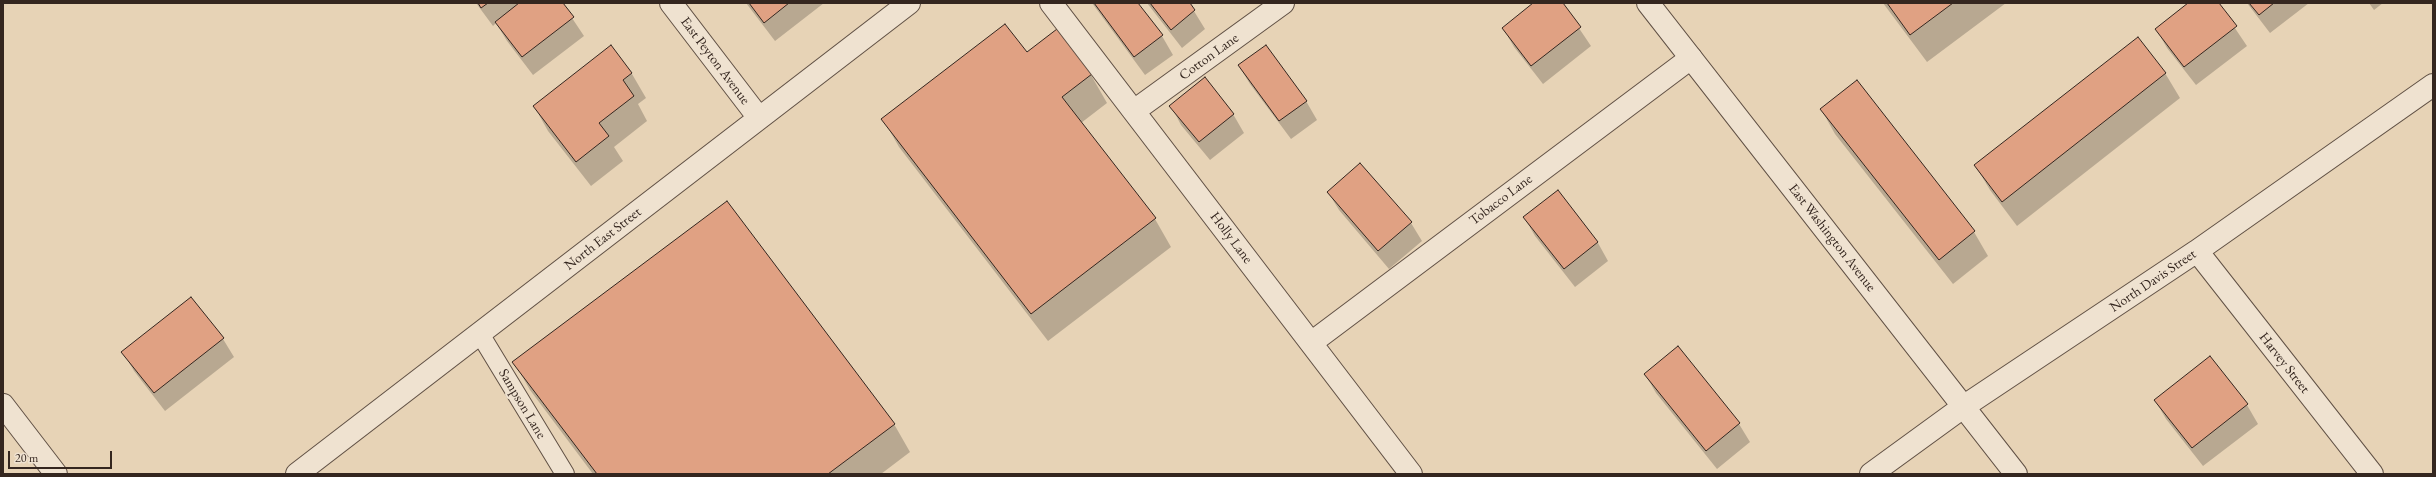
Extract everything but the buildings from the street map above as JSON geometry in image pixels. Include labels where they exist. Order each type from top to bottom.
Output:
[{"type":"street","name":"East Peyton Avenue","points":[[671,3],[759,118]]},
{"type":"street","name":"North East Street","points":[[297,474],[909,3]]},
{"type":"street","name":"Holly Lane","points":[[1051,3],[1411,474]]},
{"type":"street","name":"Cotton Lane","points":[[1134,111],[1283,3]]},
{"type":"street","name":"East Washington Avenue","points":[[1648,3],[2016,474]]},
{"type":"street","name":"Tobacco Lane","points":[[1311,343],[1690,58]]},
{"type":"street","name":"North Davis Street","points":[[1871,474],[1963,407],[2196,251],[2433,85]]},
{"type":"street","name":"Harvey Street","points":[[2196,251],[2372,474]]},
{"type":"street","points":[[3,405],[56,474]]},
{"type":"lane","name":"Sampson Lane","points":[[480,334],[565,474]]}]
